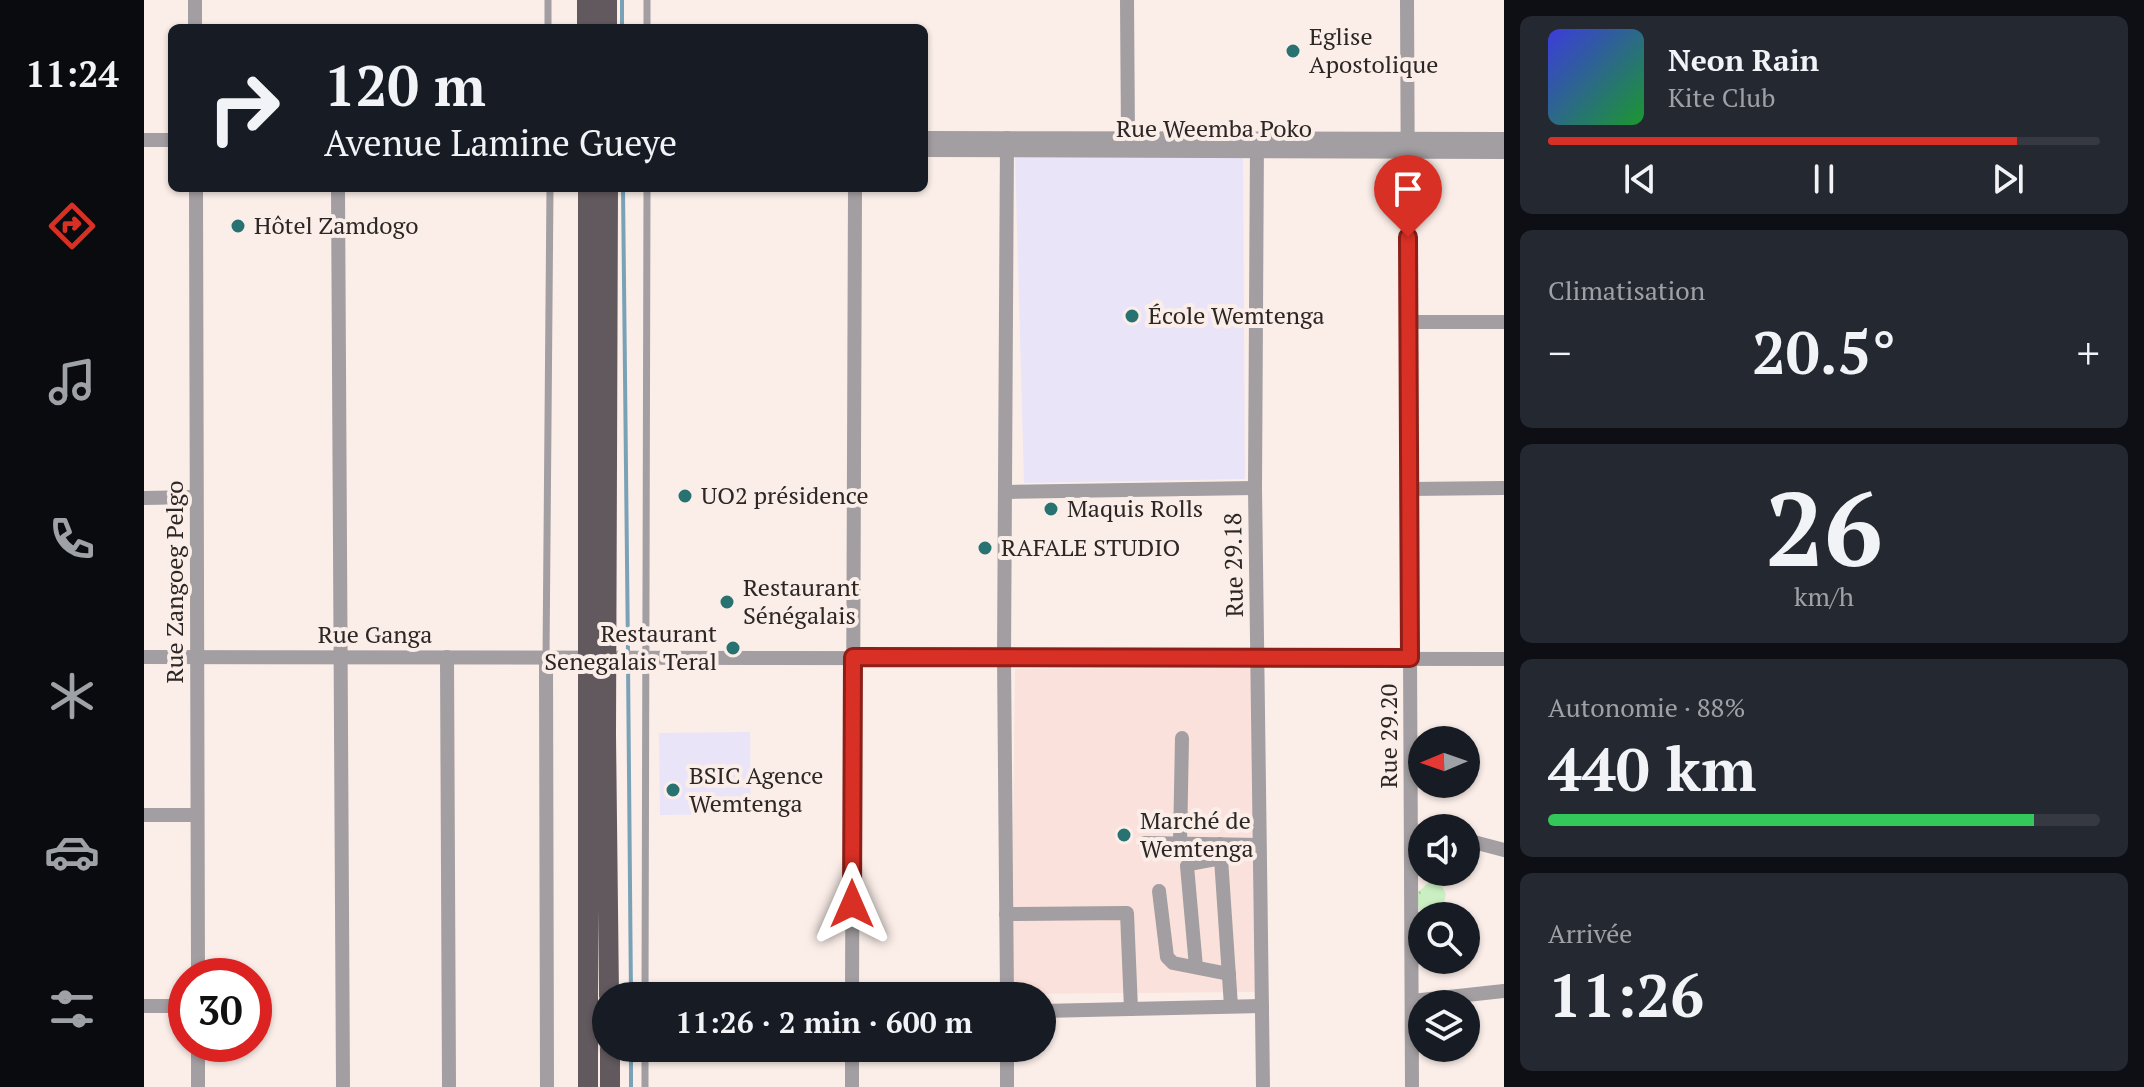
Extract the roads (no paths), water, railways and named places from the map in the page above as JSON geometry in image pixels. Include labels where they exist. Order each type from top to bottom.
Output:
[{"type":"main road","points":[[587,0],[587,24]]},
{"type":"main road","points":[[607,0],[607,24]]},
{"type":"main road","points":[[588,192],[596,657],[608,982]]},
{"type":"main road","points":[[588,1087],[608,192]]},
{"type":"main road","points":[[610,1062],[610,1087]]},
{"type":"street","points":[[195,0],[195,24]]},
{"type":"street","points":[[1127,0],[1128,138]]},
{"type":"street","name":"Rue 29.20","points":[[1407,0],[1410,658],[1417,814]]},
{"type":"street","name":"Rue Weemba Poko","points":[[928,138],[1008,144],[1257,145],[1407,145],[1504,139]]},
{"type":"street","name":"Rue Weemba Poko","points":[[928,150],[1128,138],[1257,145]]},
{"type":"street","points":[[144,140],[168,140]]},
{"type":"street","points":[[1007,982],[1004,658],[1008,144]]},
{"type":"street","name":"Rue 29.18","points":[[1257,145],[1255,488],[1263,1087]]},
{"type":"street","name":"Rue Weemba Poko","points":[[1407,145],[1504,152]]},
{"type":"street","name":"Rue Zangoeg Pelgo","points":[[196,192],[198,958]]},
{"type":"street","points":[[338,192],[343,1087]]},
{"type":"street","points":[[852,982],[855,192]]},
{"type":"street","points":[[1408,322],[1504,322]]},
{"type":"street","points":[[1007,492],[1255,488]]},
{"type":"street","points":[[1409,489],[1504,488]]},
{"type":"street","points":[[144,498],[196,497]]},
{"type":"street","name":"Rue Ganga","points":[[144,657],[1504,659]]},
{"type":"street","points":[[447,657],[449,1087]]},
{"type":"street","points":[[546,657],[547,1087]]},
{"type":"street","points":[[1180,844],[1182,738]]},
{"type":"street","points":[[144,815],[197,815]]},
{"type":"street","points":[[1145,843],[1180,844],[1221,851]]},
{"type":"street","points":[[1480,844],[1504,850]]},
{"type":"street","points":[[1196,967],[1187,866],[1221,851],[1259,845]]},
{"type":"street","points":[[1221,851],[1231,1006]]},
{"type":"street","name":"Rue 29.20","points":[[1412,990],[1416,886]]},
{"type":"street","points":[[1159,891],[1167,957],[1173,963],[1229,974]]},
{"type":"street","points":[[1006,914],[1127,913],[1131,1009]]},
{"type":"street","points":[[1480,994],[1504,991]]},
{"type":"street","points":[[144,1006],[168,1006]]},
{"type":"street","points":[[1056,1011],[1262,1006]]},
{"type":"street","points":[[198,1062],[198,1087]]},
{"type":"street","points":[[852,1062],[852,1087]]},
{"type":"street","points":[[1007,1062],[1007,1087]]},
{"type":"street","name":"Rue 29.20","points":[[1412,1062],[1412,1087]]},
{"type":"lane","points":[[548,0],[548,24]]},
{"type":"lane","points":[[647,0],[647,24]]},
{"type":"lane","points":[[546,657],[550,192]]},
{"type":"lane","points":[[645,982],[647,192]]},
{"type":"lane","points":[[645,1062],[645,1087]]},
{"type":"waterway","points":[[622,0],[622,24]]},
{"type":"waterway","points":[[623,192],[628,654]]},
{"type":"waterway","points":[[628,662],[631,982]]},
{"type":"waterway","points":[[631,1062],[631,1087]]},
{"type":"place","name":"Eglise Apostolique","points":[[1293,51]]},
{"type":"place","name":"Hôtel Zamdogo","points":[[238,226]]},
{"type":"place","name":"École Wemtenga","points":[[1132,316]]},
{"type":"place","name":"UO2 présidence","points":[[685,496]]},
{"type":"place","name":"Maquis Rolls","points":[[1051,509]]},
{"type":"place","name":"RAFALE STUDIO","points":[[985,548]]},
{"type":"place","name":"Restaurant Sénégalais","points":[[727,602]]},
{"type":"place","name":"Restaurant Senegalais Teral","points":[[733,648]]},
{"type":"place","name":"BSIC Agence Wemtenga","points":[[673,790]]},
{"type":"place","name":"Marché de Wemtenga","points":[[1124,835]]}]
